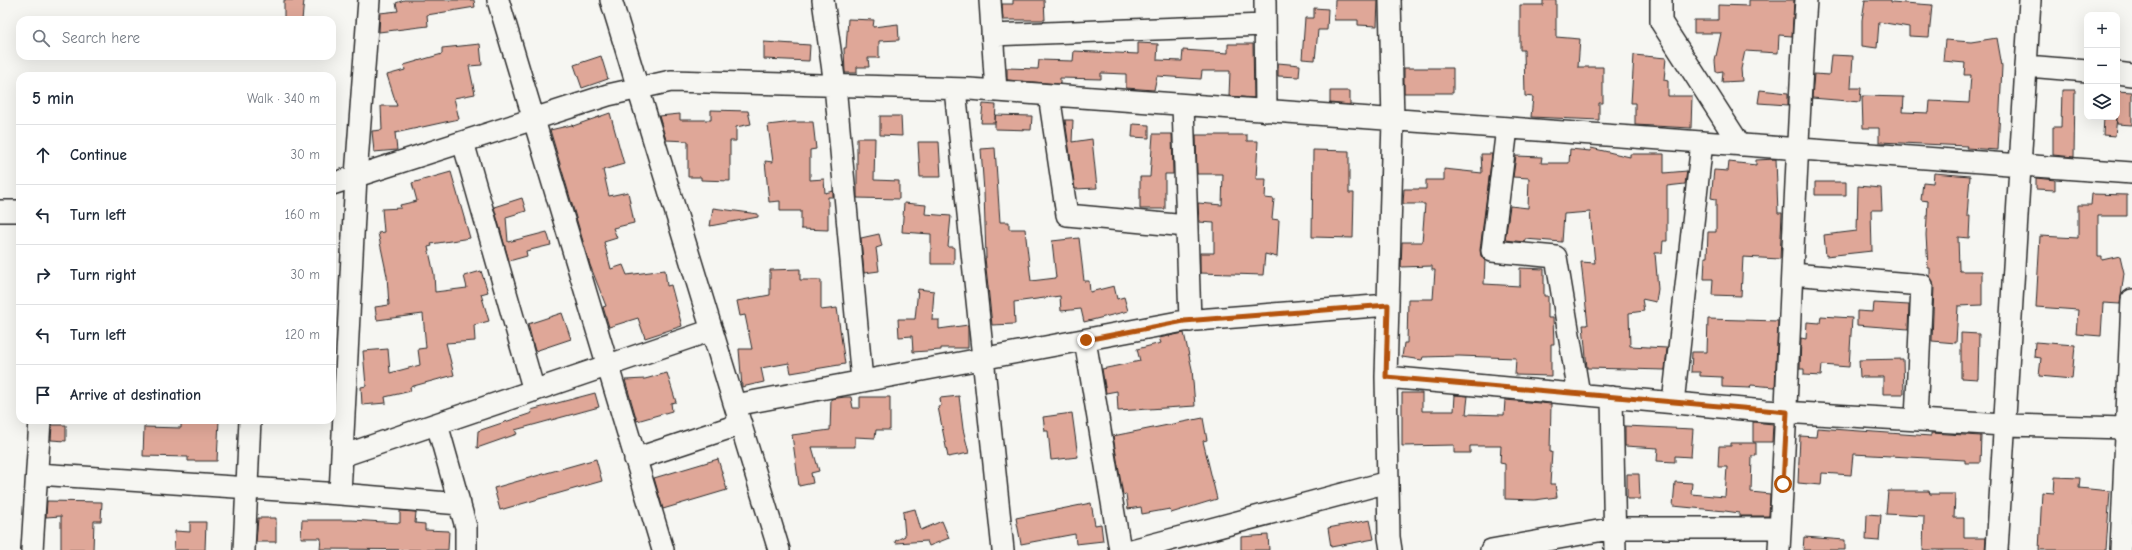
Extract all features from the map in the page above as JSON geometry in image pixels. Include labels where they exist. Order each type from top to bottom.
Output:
[{"type":"street","points":[[340,494],[356,176],[369,0]]},
{"type":"street","points":[[498,0],[663,550]]},
{"type":"street","points":[[612,0],[779,550]]},
{"type":"street","points":[[823,0],[835,86],[862,381]]},
{"type":"street","points":[[990,0],[996,91]]},
{"type":"street","points":[[1265,0],[1266,111]]},
{"type":"street","points":[[1390,0],[1393,120],[1386,377],[1391,550]]},
{"type":"street","points":[[1661,0],[1661,22],[1740,145]]},
{"type":"street","points":[[1779,550],[1787,412],[1796,149],[1806,0]]},
{"type":"street","points":[[1997,550],[2030,0]]},
{"type":"street","points":[[992,35],[1265,25]]},
{"type":"street","points":[[2026,66],[2084,71]]},
{"type":"street","points":[[2120,73],[2132,75]]},
{"type":"street","points":[[336,183],[608,95],[671,81],[996,91],[2132,173]]},
{"type":"street","points":[[955,89],[1003,550]]},
{"type":"street","points":[[1049,95],[1067,214],[1187,226]]},
{"type":"street","points":[[1183,105],[1190,321]]},
{"type":"street","points":[[1507,128],[1492,251],[1556,257],[1579,394]]},
{"type":"street","points":[[463,142],[534,391]]},
{"type":"street","points":[[1673,403],[1702,142]]},
{"type":"street","points":[[0,211],[16,210]]},
{"type":"street","points":[[1792,274],[1922,285],[1916,420]]},
{"type":"street","points":[[2120,550],[2128,440],[2132,300]]},
{"type":"street","points":[[636,459],[738,414],[862,381],[1190,321],[1388,305]]},
{"type":"street","points":[[342,456],[712,330]]},
{"type":"street","points":[[1086,340],[1120,550]]},
{"type":"street","points":[[1386,377],[1787,412],[2004,425],[2128,440]]},
{"type":"street","points":[[1612,397],[1616,550]]},
{"type":"street","points":[[32,550],[40,424]]},
{"type":"street","points":[[244,550],[250,424]]},
{"type":"street","points":[[437,424],[466,527],[466,550]]},
{"type":"street","points":[[37,474],[340,494],[460,504]]},
{"type":"street","points":[[1132,550],[1388,482]]},
{"type":"street","points":[[1491,550],[1615,528],[1780,528]]},
{"type":"building","points":[[284,0],[304,0],[302,16],[284,16]]},
{"type":"building","points":[[404,0],[474,0],[475,7],[427,15],[428,26],[379,32],[380,13],[398,11],[396,3]]},
{"type":"building","points":[[1013,0],[1044,0],[1045,20],[1003,20],[1002,4],[1013,4]]},
{"type":"building","points":[[1335,0],[1378,0],[1377,26],[1358,25],[1358,20],[1334,20]]},
{"type":"building","points":[[1543,0],[1556,0],[1556,37],[1580,39],[1578,67],[1603,67],[1603,103],[1599,103],[1599,120],[1531,117],[1533,97],[1525,96],[1524,50],[1520,50],[1520,5],[1543,5]]},
{"type":"building","points":[[1749,0],[1794,0],[1792,36],[1779,35],[1778,53],[1745,51],[1741,69],[1742,81],[1722,82],[1723,71],[1716,72],[1715,61],[1721,33],[1694,33],[1694,20],[1718,20],[1718,5],[1749,6]]},
{"type":"building","points":[[1865,0],[1891,0],[1891,2],[1932,5],[1929,37],[1909,36],[1909,27],[1879,22],[1877,48],[1862,46],[1862,20]]},
{"type":"building","points":[[1314,8],[1328,9],[1327,30],[1318,30],[1315,60],[1302,59],[1305,18],[1314,18]]},
{"type":"building","points":[[848,19],[874,20],[873,27],[898,24],[899,40],[879,41],[879,58],[868,58],[869,67],[857,67],[857,73],[845,73],[844,48],[846,48]]},
{"type":"building","points":[[1997,38],[2002,66],[1998,150],[1966,148],[1967,146],[1879,142],[1879,128],[1863,128],[1862,96],[1904,97],[1903,112],[1929,113],[1930,101],[1969,103],[1971,75],[1964,75],[1965,63],[1943,61],[1945,40],[1971,42]]},
{"type":"building","points":[[764,42],[810,45],[809,61],[764,59]]},
{"type":"building","points":[[1138,43],[1158,44],[1157,60],[1182,61],[1183,50],[1228,53],[1228,44],[1253,44],[1254,98],[1229,96],[1230,71],[1202,71],[1201,79],[1157,76],[1154,90],[1126,88],[1126,74],[1101,73],[1101,79],[1060,78],[1060,84],[1007,80],[1007,68],[1038,69],[1039,60],[1073,61],[1074,51],[1138,54]]},
{"type":"building","points":[[480,44],[482,65],[469,66],[475,94],[454,98],[459,119],[395,133],[397,150],[374,152],[372,131],[382,130],[381,106],[397,106],[387,75],[405,70],[404,65],[442,54],[442,48]]},
{"type":"building","points":[[1634,55],[1666,58],[1664,80],[1668,81],[1668,96],[1692,96],[1691,128],[1635,125],[1635,103],[1631,103]]},
{"type":"building","points":[[1831,55],[1853,56],[1851,88],[1861,88],[1860,102],[1812,98],[1814,74],[1829,75]]},
{"type":"building","points":[[601,56],[608,79],[582,88],[574,65]]},
{"type":"building","points":[[1278,63],[1300,65],[1299,77],[1278,76]]},
{"type":"building","points":[[1404,68],[1453,68],[1453,93],[1404,93]]},
{"type":"building","points":[[1760,90],[1788,93],[1788,105],[1758,103]]},
{"type":"building","points":[[2062,90],[2075,90],[2074,157],[2053,155],[2053,127],[2061,127]]},
{"type":"building","points":[[1330,91],[1350,91],[1350,105],[1330,103]]},
{"type":"building","points":[[2120,91],[2132,92],[2132,125],[2117,124],[2117,120],[2120,120]]},
{"type":"building","points":[[983,104],[996,105],[995,123],[981,123]]},
{"type":"building","points":[[711,110],[748,111],[751,124],[736,127],[736,141],[730,141],[730,181],[701,180],[701,177],[688,177],[688,141],[666,140],[659,116],[680,114],[680,120],[711,120]]},
{"type":"building","points":[[610,113],[624,164],[603,170],[609,196],[628,192],[634,223],[613,228],[617,238],[604,242],[611,269],[623,265],[627,275],[665,270],[667,286],[671,285],[682,326],[645,338],[638,318],[609,327],[603,307],[606,306],[590,265],[550,130],[573,126]]},
{"type":"building","points":[[995,115],[1032,116],[1031,130],[995,129]]},
{"type":"building","points":[[880,116],[901,116],[902,136],[880,135]]},
{"type":"building","points":[[1065,120],[1073,120],[1072,142],[1092,139],[1097,188],[1075,189]]},
{"type":"building","points":[[2104,120],[2117,120],[2115,136],[2103,135]]},
{"type":"building","points":[[793,122],[813,122],[816,149],[810,150],[810,180],[824,179],[825,193],[833,191],[833,197],[828,197],[828,230],[801,229],[801,211],[780,211],[780,201],[769,202],[765,161],[773,162],[768,125]]},
{"type":"building","points":[[1133,124],[1149,125],[1149,138],[1132,137]]},
{"type":"building","points":[[1153,134],[1172,134],[1173,174],[1165,174],[1165,209],[1140,209],[1140,177],[1150,177]]},
{"type":"building","points":[[1196,135],[1247,135],[1247,141],[1258,141],[1256,179],[1266,179],[1265,198],[1274,199],[1272,219],[1279,220],[1277,257],[1265,254],[1263,275],[1200,273],[1200,253],[1214,253],[1214,223],[1199,222],[1198,203],[1222,205],[1223,174],[1197,174]]},
{"type":"building","points":[[857,138],[875,138],[874,180],[899,181],[899,199],[857,198]]},
{"type":"building","points":[[918,142],[939,142],[941,177],[920,177]]},
{"type":"building","points":[[995,148],[1000,222],[1009,222],[1009,229],[1025,229],[1031,281],[1056,278],[1052,241],[1079,238],[1084,281],[1089,281],[1090,292],[1114,286],[1117,299],[1124,297],[1128,311],[1084,322],[1081,309],[1061,311],[1060,296],[1014,302],[1015,324],[992,325],[985,258],[984,192],[981,149]]},
{"type":"building","points":[[1591,148],[1630,157],[1630,154],[1664,154],[1664,173],[1687,171],[1685,184],[1667,186],[1667,241],[1663,241],[1662,253],[1655,253],[1658,289],[1656,302],[1642,299],[1644,311],[1629,313],[1630,346],[1667,348],[1665,370],[1587,368],[1583,325],[1588,325],[1581,262],[1595,263],[1590,212],[1564,214],[1562,242],[1525,239],[1525,242],[1505,240],[1510,206],[1528,208],[1529,178],[1513,177],[1516,156],[1542,157],[1541,163],[1569,163],[1570,149],[1590,151]]},
{"type":"building","points":[[1313,150],[1349,151],[1349,193],[1354,193],[1353,238],[1312,237]]},
{"type":"building","points":[[1481,154],[1492,154],[1480,250],[1481,256],[1485,261],[1484,284],[1520,286],[1520,268],[1544,269],[1544,296],[1548,296],[1548,318],[1553,318],[1554,344],[1551,344],[1551,376],[1515,375],[1516,358],[1459,356],[1423,357],[1422,360],[1402,357],[1404,343],[1407,343],[1408,299],[1433,299],[1435,270],[1432,270],[1432,266],[1401,267],[1402,242],[1422,242],[1425,204],[1403,204],[1404,189],[1426,189],[1426,180],[1444,180],[1444,169],[1482,173]]},
{"type":"building","points":[[1776,159],[1778,213],[1782,213],[1780,259],[1743,257],[1741,296],[1712,295],[1713,279],[1704,279],[1708,232],[1716,232],[1716,199],[1711,198],[1714,170],[1728,171],[1729,162],[1756,165],[1756,160]]},
{"type":"building","points":[[451,172],[470,238],[431,244],[432,246],[428,247],[434,274],[435,292],[467,288],[464,276],[481,271],[488,292],[481,294],[489,321],[474,325],[475,341],[446,343],[454,375],[410,387],[411,391],[385,397],[386,403],[362,405],[361,387],[366,386],[363,351],[388,349],[390,373],[420,365],[418,349],[426,348],[423,314],[377,320],[375,307],[389,305],[387,276],[378,233],[384,232],[382,209],[401,208],[400,205],[417,201],[412,183]]},
{"type":"building","points":[[1934,173],[1970,176],[1967,216],[1970,216],[1969,238],[1958,237],[1959,269],[1960,271],[1982,271],[1982,305],[1958,306],[1956,343],[1932,341],[1934,286],[1930,277],[1930,268],[1928,268],[1926,235],[1928,201],[1921,200],[1923,182],[1933,183]]},
{"type":"building","points":[[2036,178],[2055,180],[2055,190],[2036,189]]},
{"type":"building","points":[[1815,182],[1846,182],[1846,195],[1815,195]]},
{"type":"building","points":[[1858,186],[1881,188],[1882,210],[1871,210],[1872,251],[1826,256],[1824,235],[1857,231]]},
{"type":"building","points":[[2092,194],[2127,195],[2127,216],[2098,216],[2098,256],[2102,256],[2102,260],[2120,256],[2124,273],[2120,304],[2103,303],[2101,336],[2076,334],[2078,310],[2036,307],[2040,236],[2078,238],[2078,205],[2091,205]]},
{"type":"building","points":[[522,198],[526,211],[506,217],[508,242],[547,232],[551,245],[526,251],[527,256],[509,261],[494,207]]},
{"type":"building","points":[[904,203],[926,205],[925,214],[951,216],[948,247],[954,247],[954,264],[931,264],[931,234],[902,232]]},
{"type":"building","points":[[713,208],[758,214],[758,217],[710,226]]},
{"type":"building","points":[[879,234],[882,246],[876,248],[879,271],[864,273],[861,238]]},
{"type":"building","points":[[800,269],[800,280],[821,280],[821,310],[837,308],[845,364],[791,373],[789,363],[761,368],[764,382],[742,387],[739,349],[752,349],[745,315],[740,316],[737,301],[770,295],[770,270]]},
{"type":"building","points":[[918,289],[934,291],[932,320],[939,320],[939,329],[968,325],[968,348],[941,348],[941,350],[913,352],[912,336],[899,337],[898,319],[915,319]]},
{"type":"building","points":[[1874,303],[1909,305],[1908,329],[1857,325],[1857,311],[1873,312]]},
{"type":"building","points":[[562,313],[571,339],[535,351],[528,324]]},
{"type":"building","points":[[1821,316],[1852,318],[1849,367],[1822,365],[1821,376],[1804,375],[1804,369],[1800,369],[1801,338],[1806,339],[1807,322],[1820,323]]},
{"type":"building","points":[[1708,319],[1778,321],[1775,387],[1751,385],[1750,388],[1722,387],[1722,377],[1700,376],[1700,372],[1691,372],[1692,352],[1707,352]]},
{"type":"building","points":[[1184,333],[1192,369],[1195,406],[1118,411],[1117,391],[1106,393],[1102,369],[1140,361],[1137,349],[1161,343],[1159,338]]},
{"type":"building","points":[[1961,333],[1979,334],[1978,379],[1961,378]]},
{"type":"building","points":[[2035,342],[2075,345],[2072,379],[2039,376],[2041,358],[2034,357]]},
{"type":"building","points":[[1903,359],[1904,394],[1883,394],[1883,377],[1860,377],[1859,360]]},
{"type":"building","points":[[667,373],[676,402],[671,403],[672,411],[637,421],[625,380],[645,379]]},
{"type":"building","points":[[595,393],[599,407],[515,430],[517,434],[477,448],[478,431],[532,413],[531,410]]},
{"type":"building","points":[[1402,393],[1422,393],[1422,411],[1454,411],[1455,395],[1468,396],[1466,414],[1504,415],[1505,400],[1551,404],[1550,452],[1552,452],[1550,484],[1555,484],[1557,497],[1535,500],[1505,499],[1505,464],[1500,463],[1501,446],[1470,446],[1470,453],[1454,453],[1454,445],[1402,446]]},
{"type":"building","points":[[959,396],[963,429],[969,453],[948,457],[938,407],[941,406],[940,398]]},
{"type":"building","points":[[851,397],[853,408],[860,408],[860,397],[890,397],[890,430],[876,430],[875,438],[855,437],[855,447],[812,447],[819,471],[811,473],[813,483],[799,486],[792,435],[830,430],[831,399]]},
{"type":"building","points":[[1072,413],[1078,457],[1051,460],[1048,431],[1045,431],[1043,417]]},
{"type":"building","points":[[1203,418],[1207,440],[1203,441],[1217,499],[1171,513],[1170,509],[1142,514],[1141,507],[1128,509],[1126,494],[1123,495],[1113,436]]},
{"type":"building","points":[[1753,422],[1773,424],[1772,442],[1753,442]]},
{"type":"building","points":[[181,424],[219,424],[217,461],[188,461],[188,457],[143,456],[144,427],[181,428]]},
{"type":"building","points":[[52,425],[66,425],[66,441],[51,440]]},
{"type":"building","points":[[1625,426],[1693,429],[1691,457],[1675,456],[1675,462],[1657,461],[1658,448],[1625,446]]},
{"type":"building","points":[[1817,428],[1931,436],[1931,433],[1981,436],[1980,463],[1965,463],[1965,460],[1853,454],[1851,475],[1822,473],[1821,485],[1798,483],[1800,436],[1816,437]]},
{"type":"building","points":[[1731,443],[1756,443],[1756,456],[1752,456],[1751,492],[1770,494],[1769,516],[1739,516],[1739,513],[1673,506],[1675,482],[1692,483],[1691,494],[1725,497],[1727,467],[1718,467],[1719,446],[1731,446]]},
{"type":"building","points":[[596,459],[602,481],[500,510],[494,488]]},
{"type":"building","points":[[718,459],[727,490],[663,509],[654,478]]},
{"type":"building","points":[[1627,474],[1639,474],[1640,499],[1627,499]]},
{"type":"building","points":[[2055,477],[2080,478],[2079,488],[2110,491],[2106,550],[2039,550],[2042,492],[2054,493]]},
{"type":"building","points":[[1888,491],[1929,491],[1930,494],[1955,494],[1954,518],[1964,518],[1964,538],[1986,538],[1985,550],[1923,550],[1924,516],[1886,514]]},
{"type":"building","points":[[47,501],[102,502],[101,521],[94,521],[93,550],[61,550],[61,516],[46,517]]},
{"type":"building","points":[[1091,503],[1095,525],[1101,524],[1103,541],[1076,544],[1075,534],[1021,544],[1016,518]]},
{"type":"building","points":[[915,509],[921,530],[942,521],[949,538],[929,546],[927,541],[896,543],[895,541],[905,536],[903,512]]},
{"type":"building","points":[[400,511],[416,512],[415,523],[425,524],[425,530],[449,531],[448,550],[320,549],[321,538],[301,538],[302,520],[351,520],[400,523]]},
{"type":"building","points":[[1867,514],[1881,515],[1879,541],[1866,540]]},
{"type":"building","points":[[258,518],[276,518],[276,542],[256,542]]},
{"type":"building","points":[[1370,520],[1374,539],[1331,547],[1328,528]]},
{"type":"building","points":[[190,522],[206,522],[205,550],[174,550],[175,531],[190,532]]},
{"type":"building","points":[[1268,535],[1269,550],[1241,550],[1241,537]]},
{"type":"building","points":[[1804,537],[1845,540],[1845,550],[1803,550]]},
{"type":"route","points":[[1086,340],[1184,321],[1388,305],[1386,377],[1787,412],[1783,484]]}]
